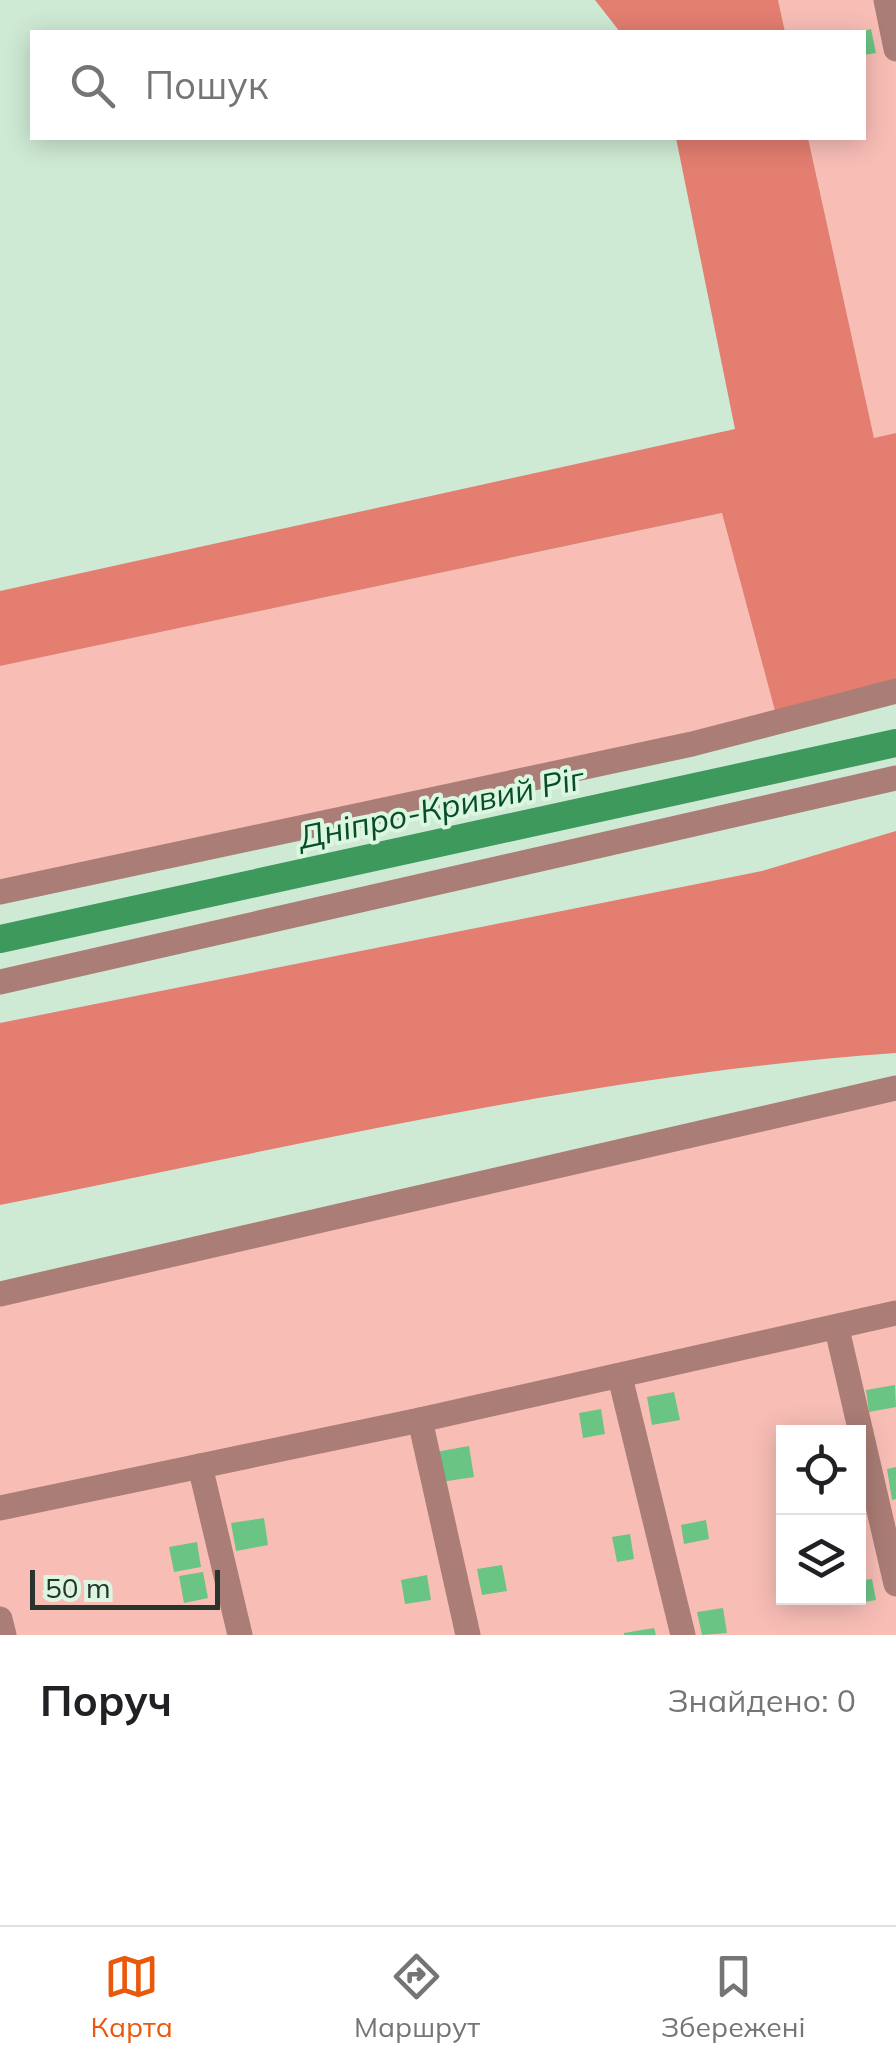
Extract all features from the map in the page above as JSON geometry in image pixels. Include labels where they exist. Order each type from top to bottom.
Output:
[{"type":"street","points":[[886,0],[896,49]]},
{"type":"street","points":[[0,892],[692,744],[896,691]]},
{"type":"street","points":[[0,982],[896,778]]},
{"type":"street","points":[[0,1294],[896,1088]]},
{"type":"street","points":[[0,1508],[620,1377],[896,1313]]},
{"type":"street","points":[[837,1329],[896,1584]]},
{"type":"street","points":[[620,1377],[683,1635]]},
{"type":"street","points":[[420,1420],[468,1635]]},
{"type":"street","points":[[200,1466],[240,1635]]},
{"type":"street","points":[[0,1619],[4,1635]]},
{"type":"shaded area","points":[[595,0],[778,0],[785,30],[618,30]]},
{"type":"shaded area","points":[[778,0],[896,0],[896,433],[874,439],[808,140],[866,140],[866,30],[785,30]]},
{"type":"shaded area","points":[[676,140],[808,140],[874,438],[896,433],[896,691],[778,722],[722,513],[0,666],[0,591],[735,429]]},
{"type":"shaded area","points":[[723,513],[778,722],[0,892],[0,666]]},
{"type":"shaded area","points":[[896,831],[896,1053],[783,1063],[558,1095],[0,1205],[0,1023],[762,871]]},
{"type":"shaded area","points":[[896,1088],[896,1635],[0,1635],[0,1294]]},
{"type":"building","points":[[871,29],[876,53],[866,55],[866,30]]},
{"type":"building","points":[[895,1385],[896,1407],[869,1412],[866,1390]]},
{"type":"building","points":[[674,1392],[680,1420],[652,1425],[647,1397]]},
{"type":"building","points":[[601,1409],[605,1434],[583,1438],[579,1413]]},
{"type":"building","points":[[469,1446],[474,1477],[441,1482],[436,1452]]},
{"type":"building","points":[[896,1467],[896,1499],[892,1500],[887,1469]]},
{"type":"building","points":[[264,1518],[268,1545],[236,1551],[231,1523]]},
{"type":"building","points":[[706,1520],[709,1539],[684,1544],[681,1525]]},
{"type":"building","points":[[630,1534],[634,1559],[617,1562],[612,1537]]},
{"type":"building","points":[[197,1542],[201,1567],[174,1572],[169,1547]]},
{"type":"building","points":[[502,1565],[507,1591],[482,1595],[477,1569]]},
{"type":"building","points":[[203,1572],[208,1598],[184,1603],[179,1576]]},
{"type":"building","points":[[427,1575],[431,1600],[405,1604],[401,1580]]},
{"type":"building","points":[[872,1579],[876,1600],[866,1602],[866,1580]]},
{"type":"building","points":[[723,1608],[727,1633],[702,1635],[697,1612]]},
{"type":"building","points":[[654,1628],[656,1635],[624,1635],[624,1633]]},
{"type":"waterway","name":"Дніпро-Кривий Ріг","points":[[0,939],[896,743]]}]
